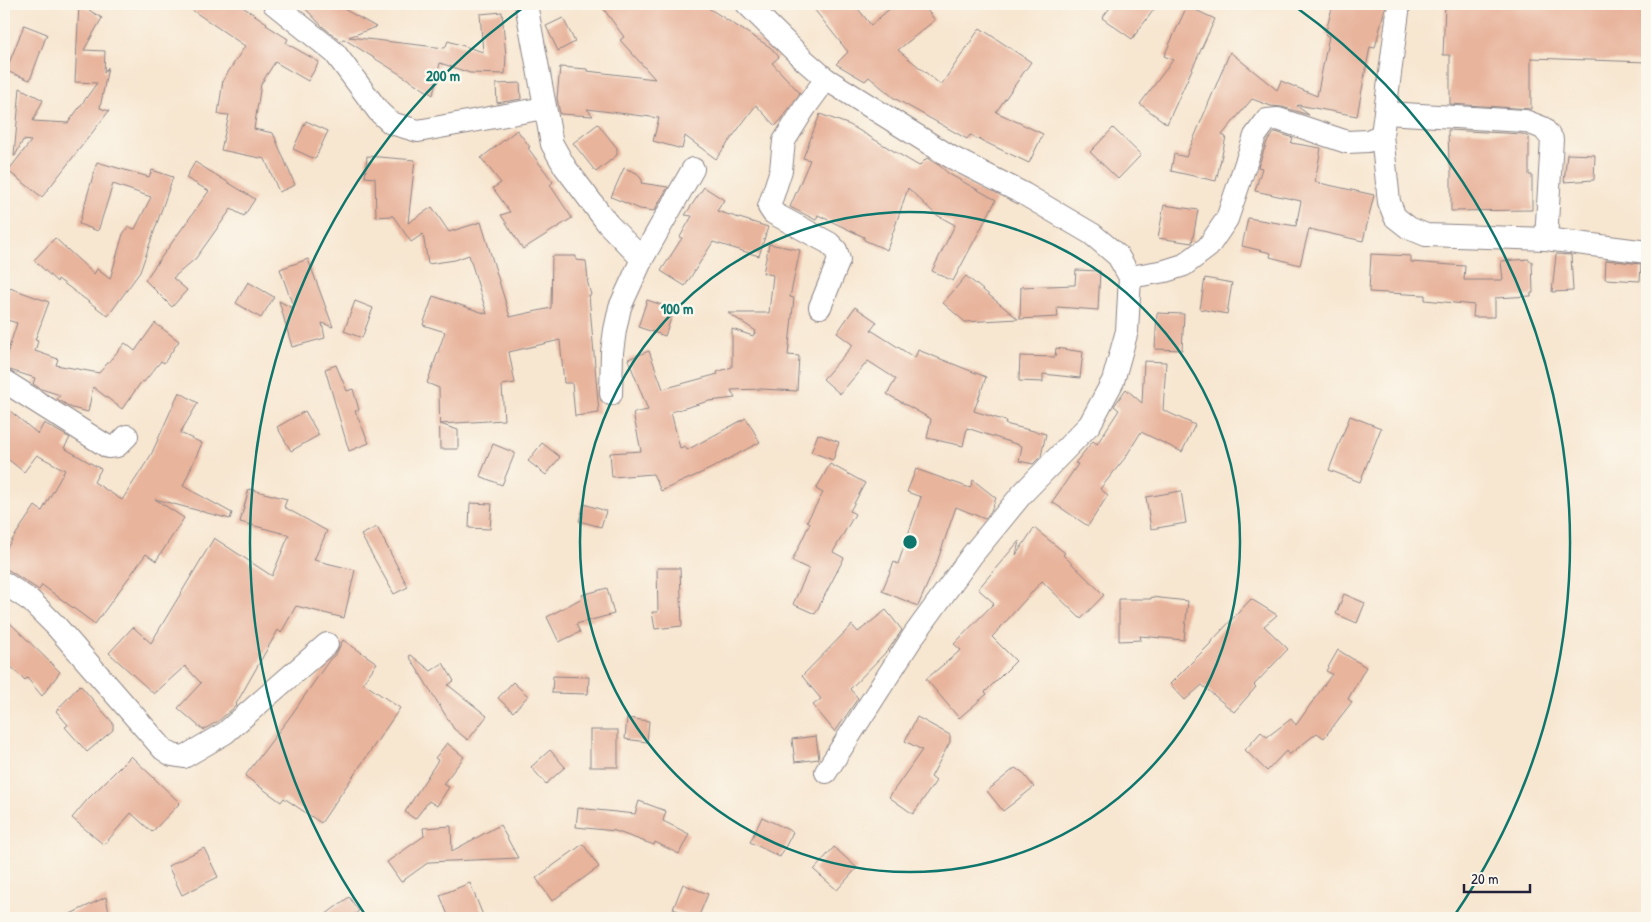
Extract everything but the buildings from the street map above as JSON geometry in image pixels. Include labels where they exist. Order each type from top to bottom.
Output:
[{"type":"street","points":[[274,4],[335,53],[379,112],[391,123],[406,129],[418,132],[544,108]]},
{"type":"street","points":[[526,4],[552,144],[565,167],[608,224],[642,259]]},
{"type":"street","points":[[747,4],[826,79],[951,157],[1024,194],[1092,234],[1118,256],[1130,277],[1127,331],[1113,381],[1090,424],[1022,494],[972,555],[914,635],[826,772]]},
{"type":"street","points":[[1398,4],[1384,124],[1389,202],[1395,217],[1409,228],[1426,235],[1546,239],[1647,252]]},
{"type":"street","points":[[820,307],[839,260],[836,250],[829,243],[773,213],[769,207],[781,170],[784,141],[826,79]]},
{"type":"street","points":[[1130,277],[1165,271],[1184,265],[1208,247],[1227,219],[1255,136],[1267,120],[1278,118],[1347,142],[1368,141],[1384,124],[1525,122],[1543,128],[1552,139],[1546,239]]},
{"type":"street","points":[[611,394],[612,352],[620,307],[642,259],[693,169]]},
{"type":"street","points":[[4,381],[108,447],[117,446],[127,436]]},
{"type":"street","points":[[4,583],[31,600],[163,749],[172,755],[184,757],[224,732],[327,644]]}]
